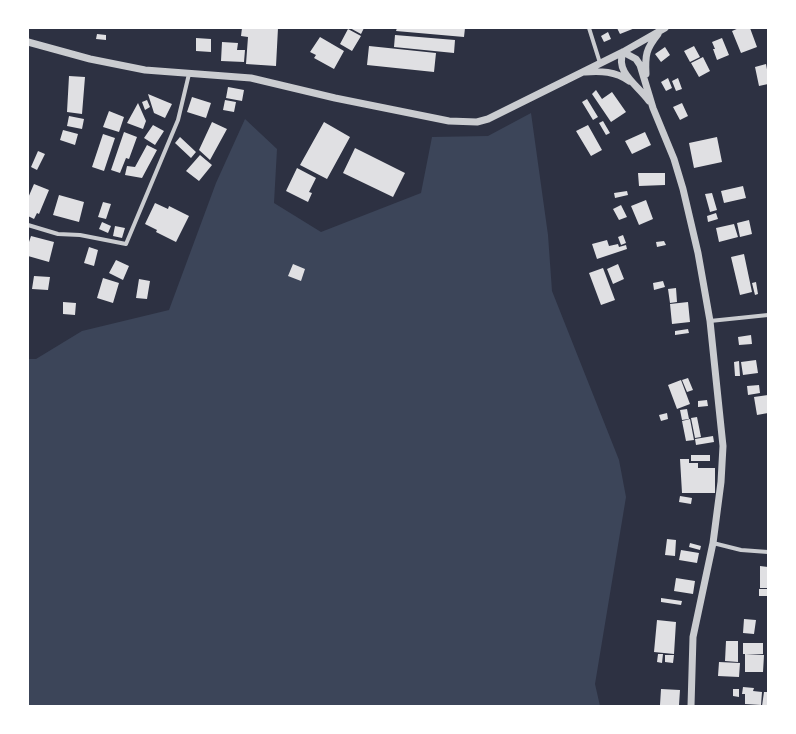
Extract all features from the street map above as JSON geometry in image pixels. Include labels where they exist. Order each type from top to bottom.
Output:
[{"type":"street","points":[[589,28],[600,63]]},
{"type":"street","points":[[28,42],[90,58],[139,68],[189,74],[251,78],[403,113],[462,123],[477,122],[488,119],[623,52],[663,29]]},
{"type":"street","points":[[646,80],[645,57],[647,49],[663,29]]},
{"type":"street","points":[[623,52],[636,59],[640,65],[646,80],[653,108],[674,159],[683,189],[698,253],[710,321],[720,404],[723,446],[721,482],[713,543],[693,637],[691,706]]},
{"type":"street","points":[[623,52],[621,57],[623,70],[653,108]]},
{"type":"street","points":[[581,73],[612,73],[623,77],[635,85]]},
{"type":"street","points":[[28,225],[58,234],[80,235],[126,244],[178,120],[189,74]]},
{"type":"street","points":[[710,321],[768,315]]},
{"type":"street","points":[[713,543],[741,550],[768,552]]},
{"type":"shaded area","points":[[531,113],[548,235],[552,291],[619,460],[626,497],[595,684],[600,706],[28,706],[28,359],[36,359],[82,331],[169,310],[216,183],[245,119],[277,149],[274,203],[321,232],[421,193],[432,137],[488,136]]},
{"type":"building","points":[[242,28],[278,28],[276,66],[246,64],[248,37],[241,36]]},
{"type":"building","points":[[350,28],[364,28],[361,34]]},
{"type":"building","points":[[397,28],[465,28],[464,37],[396,31]]},
{"type":"building","points":[[617,28],[635,28],[620,34]]},
{"type":"building","points":[[739,28],[750,28],[757,47],[741,53],[732,31]]},
{"type":"building","points":[[348,29],[361,36],[352,51],[340,44]]},
{"type":"building","points":[[608,32],[611,39],[604,42],[601,36]]},
{"type":"building","points":[[97,34],[106,35],[106,40],[96,39]]},
{"type":"building","points":[[395,35],[455,40],[454,53],[394,47]]},
{"type":"building","points":[[320,37],[344,51],[334,69],[314,58],[316,55],[310,52]]},
{"type":"building","points":[[196,38],[211,39],[211,52],[196,51]]},
{"type":"building","points":[[722,38],[729,55],[717,60],[712,42]]},
{"type":"building","points":[[222,42],[238,43],[237,50],[245,50],[244,62],[221,61]]},
{"type":"building","points":[[369,46],[436,53],[434,72],[367,65]]},
{"type":"building","points":[[694,46],[700,57],[690,62],[684,51]]},
{"type":"building","points":[[665,47],[670,55],[661,62],[655,54]]},
{"type":"building","points":[[703,57],[710,71],[699,77],[691,63]]},
{"type":"building","points":[[766,64],[768,84],[759,86],[755,67]]},
{"type":"building","points":[[69,76],[85,77],[82,114],[67,112]]},
{"type":"building","points":[[668,78],[672,88],[666,91],[661,82]]},
{"type":"building","points":[[678,78],[682,89],[676,91],[672,81]]},
{"type":"building","points":[[228,87],[244,90],[242,101],[226,98]]},
{"type":"building","points":[[596,90],[602,99],[612,92],[626,112],[611,122],[592,94]]},
{"type":"building","points":[[148,94],[172,104],[165,118],[154,113]]},
{"type":"building","points":[[192,97],[211,103],[206,118],[187,112]]},
{"type":"building","points":[[587,99],[598,117],[593,120],[582,102]]},
{"type":"building","points":[[147,100],[150,107],[145,110],[142,102]]},
{"type":"building","points":[[225,100],[236,102],[234,112],[223,110]]},
{"type":"building","points":[[138,103],[146,121],[143,129],[127,123]]},
{"type":"building","points":[[682,103],[688,116],[680,120],[673,107]]},
{"type":"building","points":[[109,111],[124,117],[119,132],[103,127]]},
{"type":"building","points":[[69,116],[84,119],[82,129],[67,126]]},
{"type":"building","points":[[603,121],[610,133],[606,135],[599,123]]},
{"type":"building","points":[[212,122],[227,129],[210,160],[199,150]]},
{"type":"building","points":[[324,122],[350,137],[327,179],[300,165]]},
{"type":"building","points":[[153,125],[164,131],[155,145],[144,138]]},
{"type":"building","points":[[588,125],[602,150],[591,156],[576,131]]},
{"type":"building","points":[[63,130],[78,134],[75,145],[60,140]]},
{"type":"building","points":[[124,132],[137,137],[129,159],[126,158],[120,173],[111,170]]},
{"type":"building","points":[[645,132],[651,145],[632,154],[625,141]]},
{"type":"building","points":[[103,134],[115,138],[104,171],[92,167]]},
{"type":"building","points":[[180,137],[196,152],[191,158],[175,143]]},
{"type":"building","points":[[717,137],[722,162],[694,168],[689,143]]},
{"type":"building","points":[[147,145],[157,150],[142,178],[125,175],[127,166],[135,167]]},
{"type":"building","points":[[355,148],[405,173],[393,197],[343,173]]},
{"type":"building","points":[[38,151],[45,154],[37,170],[31,167]]},
{"type":"building","points":[[200,155],[212,165],[199,181],[186,171]]},
{"type":"building","points":[[297,168],[316,178],[309,192],[312,193],[308,202],[286,191]]},
{"type":"building","points":[[638,173],[665,173],[665,185],[639,186]]},
{"type":"building","points":[[34,184],[49,190],[39,214],[37,213],[34,219],[28,216],[28,198]]},
{"type":"building","points":[[743,186],[746,198],[724,203],[721,191]]},
{"type":"building","points":[[627,191],[628,195],[615,198],[614,193]]},
{"type":"building","points":[[712,193],[717,210],[710,212],[705,194]]},
{"type":"building","points":[[59,195],[84,202],[79,222],[53,215]]},
{"type":"building","points":[[646,200],[653,219],[639,225],[631,206]]},
{"type":"building","points":[[103,202],[111,204],[106,219],[98,217]]},
{"type":"building","points":[[155,203],[168,209],[169,206],[189,216],[176,242],[156,232],[157,230],[145,224]]},
{"type":"building","points":[[621,205],[627,217],[619,220],[613,209]]},
{"type":"building","points":[[716,213],[718,219],[708,222],[707,216]]},
{"type":"building","points":[[749,220],[752,234],[740,237],[737,223]]},
{"type":"building","points":[[102,222],[111,226],[108,233],[99,229]]},
{"type":"building","points":[[734,224],[738,237],[719,242],[716,228]]},
{"type":"building","points":[[115,226],[125,228],[122,238],[113,236]]},
{"type":"building","points":[[623,235],[626,243],[621,245],[618,237]]},
{"type":"building","points":[[31,236],[54,242],[49,262],[28,256],[28,245]]},
{"type":"building","points":[[607,240],[609,246],[618,244],[619,247],[626,245],[627,249],[597,259],[592,244]]},
{"type":"building","points":[[664,241],[666,245],[657,247],[656,242]]},
{"type":"building","points":[[89,247],[98,250],[94,266],[84,263]]},
{"type":"building","points":[[744,254],[752,292],[740,295],[731,257]]},
{"type":"building","points":[[116,260],[129,266],[123,280],[109,273]]},
{"type":"building","points":[[293,264],[305,269],[301,281],[288,276]]},
{"type":"building","points":[[618,264],[624,279],[613,284],[607,269]]},
{"type":"building","points":[[603,268],[615,300],[601,305],[589,273]]},
{"type":"building","points":[[34,276],[50,277],[48,290],[32,289]]},
{"type":"building","points":[[103,278],[119,283],[113,303],[97,298]]},
{"type":"building","points":[[139,279],[150,281],[147,299],[136,298]]},
{"type":"building","points":[[663,281],[665,287],[654,290],[653,283]]},
{"type":"building","points":[[756,282],[758,294],[755,295],[752,283]]},
{"type":"building","points":[[676,288],[677,302],[670,303],[668,289]]},
{"type":"building","points":[[63,302],[76,303],[75,315],[63,314]]},
{"type":"building","points":[[688,302],[690,322],[672,324],[670,304]]},
{"type":"building","points":[[688,329],[689,333],[675,335],[675,331]]},
{"type":"building","points":[[751,335],[752,344],[739,345],[738,337]]},
{"type":"building","points":[[756,360],[758,373],[743,375],[741,362]]},
{"type":"building","points":[[739,361],[740,376],[735,376],[734,362]]},
{"type":"building","points":[[688,378],[693,390],[687,392],[682,380]]},
{"type":"building","points":[[681,380],[690,404],[677,409],[668,385]]},
{"type":"building","points":[[759,385],[760,393],[748,395],[747,386]]},
{"type":"building","points":[[768,395],[768,413],[757,415],[754,397]]},
{"type":"building","points":[[707,400],[708,406],[698,407],[698,401]]},
{"type":"building","points":[[687,409],[689,419],[682,420],[680,410]]},
{"type":"building","points":[[667,413],[668,419],[661,421],[659,415]]},
{"type":"building","points":[[697,417],[701,437],[695,438],[691,418]]},
{"type":"building","points":[[690,419],[694,440],[686,441],[682,421]]},
{"type":"building","points":[[713,436],[714,442],[696,445],[695,439]]},
{"type":"building","points":[[691,455],[710,455],[710,461],[691,461]]},
{"type":"building","points":[[680,459],[689,459],[689,463],[698,463],[698,468],[715,468],[715,493],[682,493]]},
{"type":"building","points":[[680,496],[692,498],[691,504],[679,502]]},
{"type":"building","points":[[667,539],[676,540],[675,556],[665,555]]},
{"type":"building","points":[[690,543],[701,546],[700,550],[689,547]]},
{"type":"building","points":[[681,550],[699,553],[697,563],[679,560]]},
{"type":"building","points":[[760,566],[768,567],[768,588],[760,588]]},
{"type":"building","points":[[676,578],[695,581],[693,594],[674,591]]},
{"type":"building","points":[[759,589],[768,589],[768,596],[759,596]]},
{"type":"building","points":[[661,598],[682,601],[681,605],[661,602]]},
{"type":"building","points":[[744,619],[756,620],[754,634],[743,633]]},
{"type":"building","points":[[657,620],[676,622],[674,654],[654,652]]},
{"type":"building","points":[[726,641],[738,641],[738,662],[725,661]]},
{"type":"building","points":[[743,643],[763,643],[763,654],[743,654]]},
{"type":"building","points":[[658,654],[663,654],[662,663],[657,662]]},
{"type":"building","points":[[745,654],[764,655],[763,672],[745,672]]},
{"type":"building","points":[[665,655],[674,655],[673,663],[665,662]]},
{"type":"building","points":[[719,662],[740,663],[739,677],[718,676]]},
{"type":"building","points":[[743,687],[754,688],[753,691],[762,692],[761,705],[745,704],[745,694],[742,694]]},
{"type":"building","points":[[661,689],[680,690],[679,705],[660,705]]},
{"type":"building","points":[[733,689],[739,689],[739,697],[733,696]]},
{"type":"building","points":[[764,692],[768,692],[768,706],[762,706]]}]
